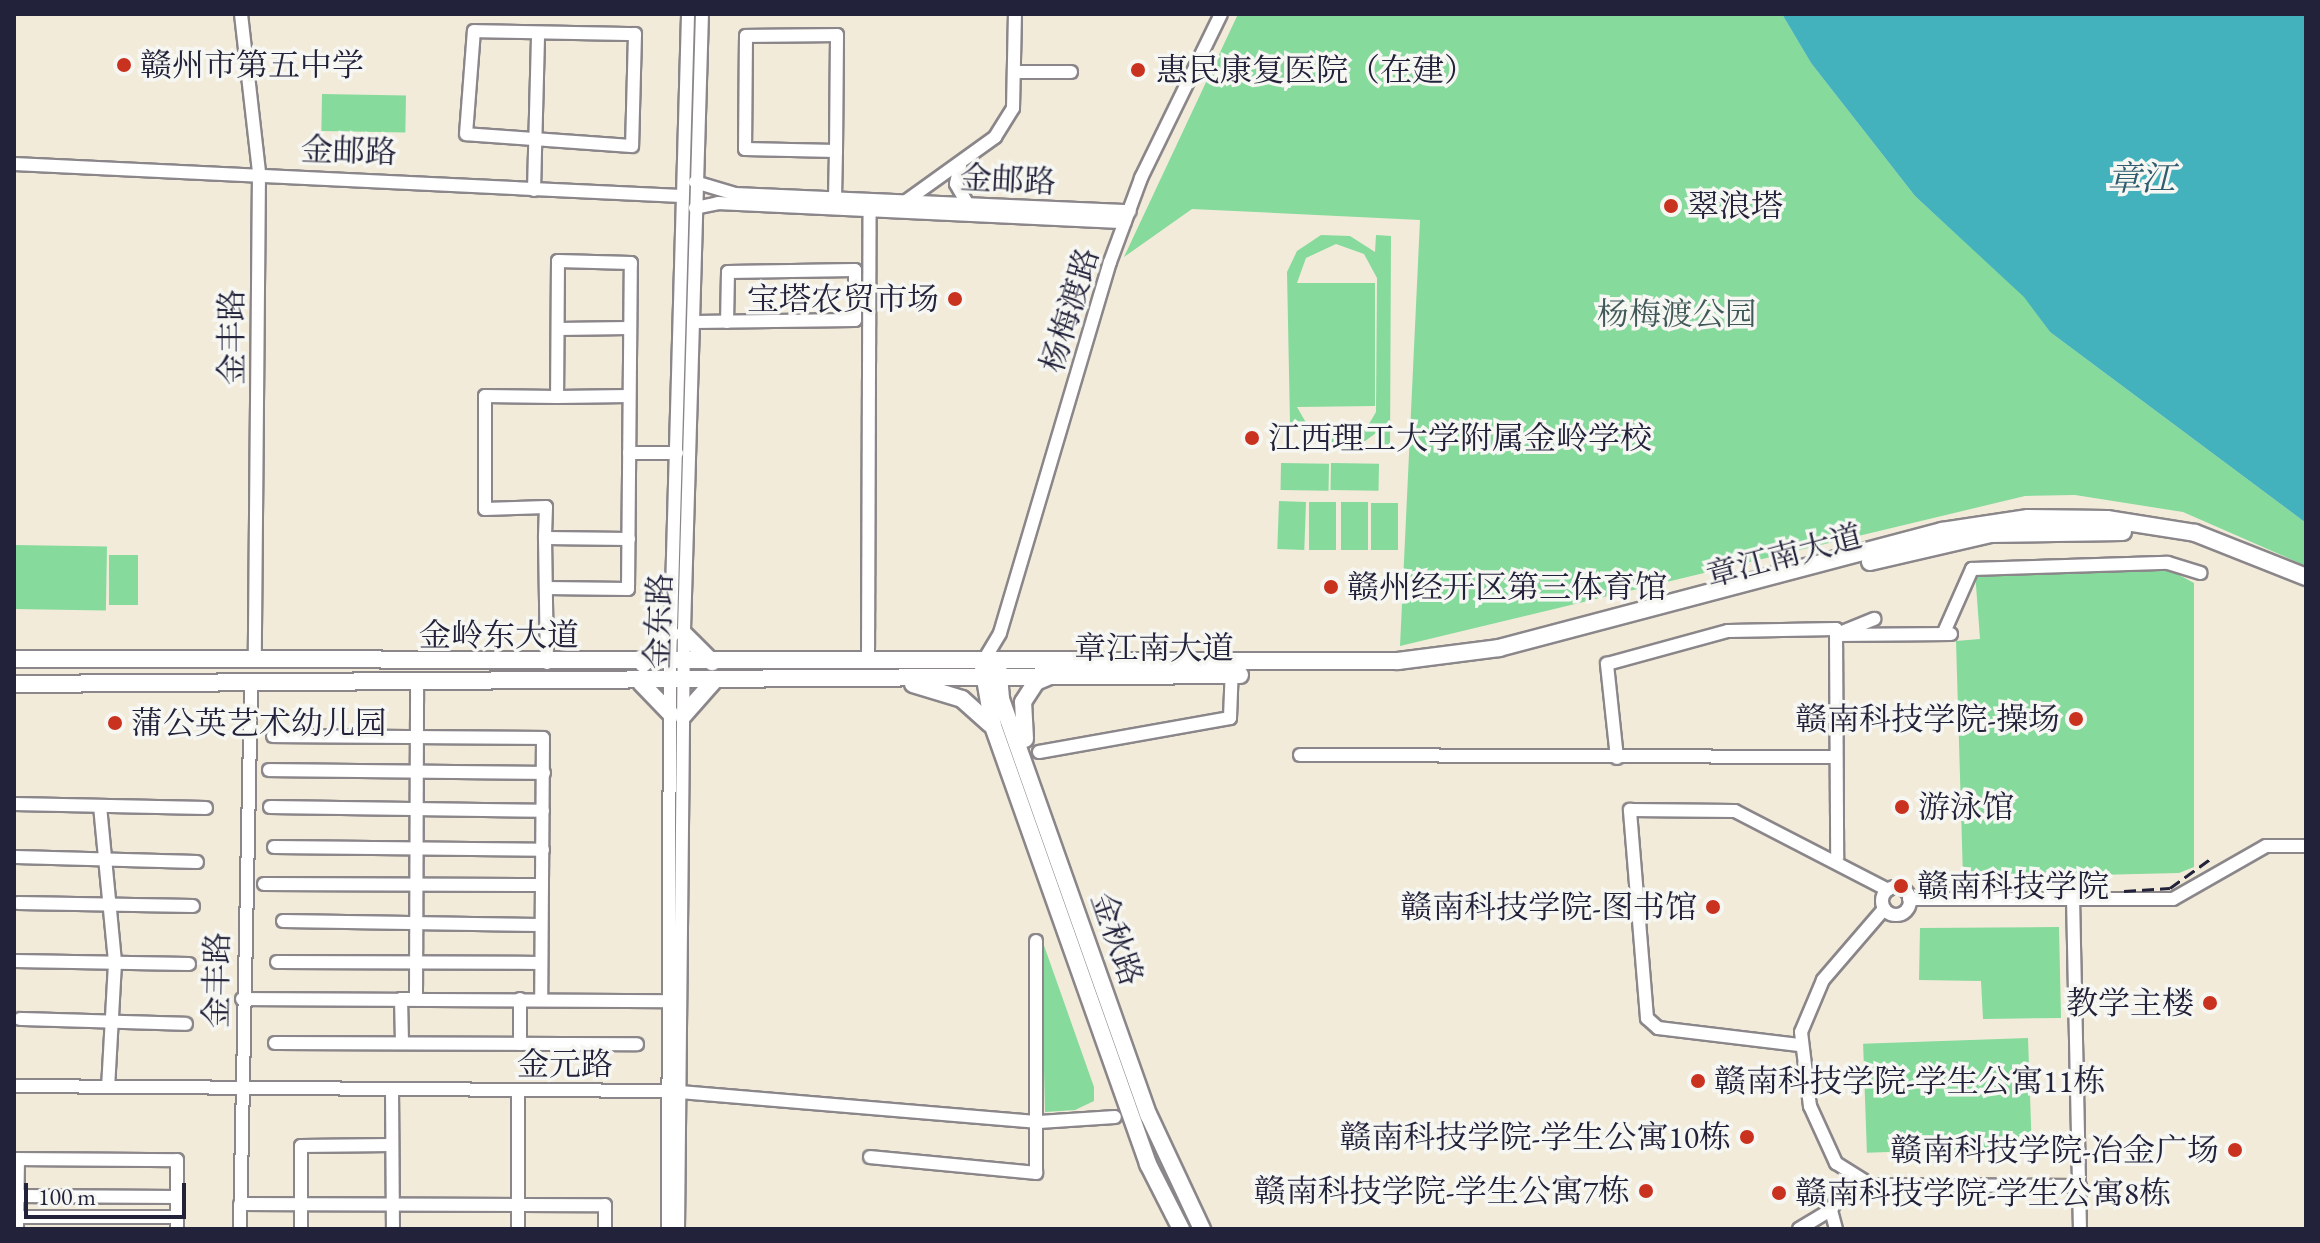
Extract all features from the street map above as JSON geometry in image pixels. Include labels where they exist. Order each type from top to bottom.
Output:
[{"type":"main road","name":"章江南大道","points":[[990,668],[1051,676],[1445,662],[1989,528],[2054,517],[2140,523],[2221,541],[2306,577]]},
{"type":"main road","name":"章江南大道","points":[[1989,528],[2079,529],[2169,538],[2247,561],[2306,590]]},
{"type":"main road","points":[[642,664],[677,634],[699,656],[721,664]]},
{"type":"main road","name":"金岭东大道","points":[[14,659],[642,664],[868,659],[990,668]]},
{"type":"main road","name":"金岭东大道","points":[[14,684],[676,682],[888,678],[990,668]]},
{"type":"main road","name":"章江南大道","points":[[990,668],[1232,670]]},
{"type":"main road","name":"金秋路","points":[[990,668],[993,726],[1148,1164],[1181,1229]]},
{"type":"main road","name":"金秋路","points":[[990,668],[1031,772],[1149,1116],[1202,1229]]},
{"type":"main road","points":[[1031,772],[1023,702],[1036,682],[1051,676]]},
{"type":"main road","points":[[888,678],[962,699],[993,726]]},
{"type":"main road","points":[[639,682],[676,714],[715,681]]},
{"type":"street","name":"金丰路","points":[[241,14],[259,173],[255,661]]},
{"type":"street","name":"金东路","points":[[668,1229],[673,1091],[681,196],[688,14]]},
{"type":"street","name":"金东路","points":[[677,634],[694,322],[695,182],[702,14]]},
{"type":"street","points":[[906,201],[960,166],[1008,118],[1015,72],[1015,14]]},
{"type":"street","name":"杨梅渡路","points":[[990,668],[1128,216],[1221,14]]},
{"type":"street","points":[[474,31],[635,34],[632,146],[536,139],[466,134],[474,31]]},
{"type":"street","points":[[534,190],[538,33]]},
{"type":"street","points":[[835,198],[836,151],[837,35],[746,36],[745,149],[836,151]]},
{"type":"street","points":[[1015,72],[1071,72]]},
{"type":"street","name":"金邮路","points":[[14,164],[259,173],[681,196]]},
{"type":"street","points":[[960,166],[956,184],[967,203]]},
{"type":"street","name":"金邮路","points":[[695,182],[735,194],[835,198],[870,205],[906,201],[967,203],[1128,216]]},
{"type":"street","name":"金邮路","points":[[695,208],[870,205],[1128,216]]},
{"type":"street","points":[[868,659],[870,205]]},
{"type":"street","points":[[546,588],[628,589],[631,263],[558,261],[557,397]]},
{"type":"street","points":[[694,322],[727,322],[855,320],[855,270],[728,272],[727,322]]},
{"type":"street","points":[[558,329],[629,328]]},
{"type":"street","points":[[547,663],[546,507],[485,509],[485,396],[629,396]]},
{"type":"street","points":[[629,453],[677,453]]},
{"type":"street","points":[[545,538],[629,539]]},
{"type":"street","points":[[1617,758],[1607,664],[1728,631],[1836,635],[1948,632],[1972,569],[2168,563],[2201,573]]},
{"type":"street","points":[[1836,635],[1875,619]]},
{"type":"street","points":[[1836,635],[1837,858]]},
{"type":"street","points":[[1039,752],[1230,718],[1232,670]]},
{"type":"street","points":[[416,999],[417,683]]},
{"type":"street","name":"金丰路","points":[[240,1229],[242,999],[251,685]]},
{"type":"street","name":"金东路","points":[[676,714],[668,1001],[678,1229]]},
{"type":"street","points":[[273,736],[543,738],[541,999]]},
{"type":"street","points":[[1300,755],[1499,751],[1617,758],[1836,757]]},
{"type":"street","points":[[269,770],[544,773]]},
{"type":"street","points":[[14,804],[206,808]]},
{"type":"street","points":[[100,806],[113,905],[115,963],[108,1087]]},
{"type":"street","points":[[270,807],[543,811]]},
{"type":"street","points":[[1799,1045],[1658,1028],[1647,1018],[1630,810],[1735,811],[1837,858],[1854,877],[1888,890],[1899,888],[1909,899],[2173,899],[2266,846],[2306,846]]},
{"type":"street","points":[[274,847],[543,850]]},
{"type":"street","points":[[16,857],[197,862]]},
{"type":"street","points":[[264,884],[542,885]]},
{"type":"street","points":[[1888,890],[1884,909],[1823,980],[1799,1045],[1810,1106],[1850,1178],[1871,1185],[2080,1186]]},
{"type":"street","points":[[2073,897],[2080,1229]]},
{"type":"street","points":[[1884,909],[1901,914],[1909,899]]},
{"type":"street","points":[[18,903],[193,906]]},
{"type":"street","points":[[283,921],[541,925]]},
{"type":"street","points":[[870,1157],[1036,1173],[1039,1122],[1036,941]]},
{"type":"street","points":[[15,961],[189,964]]},
{"type":"street","points":[[277,962],[541,963]]},
{"type":"street","points":[[242,999],[668,1001]]},
{"type":"street","points":[[401,999],[402,1042]]},
{"type":"street","points":[[520,999],[520,1044]]},
{"type":"street","points":[[20,1019],[186,1024]]},
{"type":"street","points":[[275,1043],[637,1044]]},
{"type":"street","name":"金元路","points":[[14,1086],[673,1091],[1039,1122],[1115,1117]]},
{"type":"street","points":[[392,1089],[393,1229]]},
{"type":"street","points":[[518,1090],[518,1229]]},
{"type":"street","points":[[301,1229],[301,1146],[392,1145]]},
{"type":"street","points":[[18,1159],[177,1160],[177,1223],[17,1223],[17,1196],[18,1159]]},
{"type":"street","points":[[1799,1229],[1831,1210],[1850,1178]]},
{"type":"street","points":[[17,1196],[177,1197]]},
{"type":"street","points":[[240,1204],[605,1205],[605,1229]]},
{"type":"street","points":[[1831,1210],[1836,1229]]},
{"type":"green space","name":"杨梅渡公园","points":[[1238,14],[1782,14],[1811,63],[1915,196],[2025,297],[2050,332],[2306,523],[2306,566],[2183,512],[2075,495],[2025,496],[1400,646],[1420,220],[1192,209],[1124,257]]},
{"type":"green space","points":[[322,94],[406,95],[405,132],[321,131]]},
{"type":"green space","points":[[1321,235],[1350,236],[1375,252],[1376,235],[1391,236],[1390,452],[1376,451],[1376,433],[1354,449],[1323,448],[1290,423],[1287,272],[1297,251]],"holes":[[[1336,244],[1364,254],[1377,278],[1376,412],[1366,429],[1343,441],[1312,433],[1297,407],[1375,406],[1375,283],[1297,283],[1306,258]]]},
{"type":"green space","points":[[1281,463],[1329,464],[1329,491],[1281,490]]},
{"type":"green space","points":[[1331,463],[1379,464],[1379,491],[1331,490]]},
{"type":"green space","points":[[1279,501],[1306,502],[1304,550],[1277,549]]},
{"type":"green space","points":[[1309,502],[1336,502],[1336,550],[1309,550]]},
{"type":"green space","points":[[1341,502],[1368,502],[1368,550],[1341,550]]},
{"type":"green space","points":[[1371,503],[1398,503],[1398,550],[1371,550]]},
{"type":"green space","points":[[14,545],[107,547],[106,611],[14,609]]},
{"type":"green space","points":[[109,555],[138,555],[138,605],[109,605]]},
{"type":"green space","name":"赣南科技学院-操场","points":[[2168,569],[2194,583],[2194,867],[2179,873],[1963,878],[1956,641],[1980,639],[1975,572]]},
{"type":"green space","points":[[2059,927],[2061,1018],[1983,1019],[1981,981],[1919,980],[1920,928]]},
{"type":"green space","points":[[1041,937],[1094,1087],[1094,1101],[1075,1110],[1045,1112]]},
{"type":"green space","points":[[2028,1038],[2032,1147],[1867,1153],[1863,1044]]},
{"type":"water","name":"章江","points":[[1782,14],[2306,14],[2306,523],[2050,332],[2024,297],[1915,196],[1811,63]]},
{"type":"railway","points":[[2124,891],[2170,888],[2213,857]]},
{"type":"place","name":"赣州市第五中学","points":[[124,65]]},
{"type":"place","name":"惠民康复医院（在建）","points":[[1138,70]]},
{"type":"place","name":"翠浪塔","points":[[1671,206]]},
{"type":"place","name":"宝塔农贸市场","points":[[955,299]]},
{"type":"place","name":"江西理工大学附属金岭学校","points":[[1252,438]]},
{"type":"place","name":"赣州经开区第三体育馆","points":[[1331,587]]},
{"type":"place","name":"赣南科技学院-操场","points":[[2076,719]]},
{"type":"place","name":"蒲公英艺术幼儿园","points":[[115,723]]},
{"type":"place","name":"游泳馆","points":[[1902,807]]},
{"type":"place","name":"赣南科技学院","points":[[1901,886]]},
{"type":"place","name":"赣南科技学院-图书馆","points":[[1713,907]]},
{"type":"place","name":"教学主楼","points":[[2210,1003]]},
{"type":"place","name":"赣南科技学院-学生公寓11栋","points":[[1698,1081]]},
{"type":"place","name":"赣南科技学院-学生公寓10栋","points":[[1747,1137]]},
{"type":"place","name":"赣南科技学院-冶金广场","points":[[2235,1150]]},
{"type":"place","name":"赣南科技学院-学生公寓7栋","points":[[1646,1191]]},
{"type":"place","name":"赣南科技学院-学生公寓8栋","points":[[1779,1193]]}]
